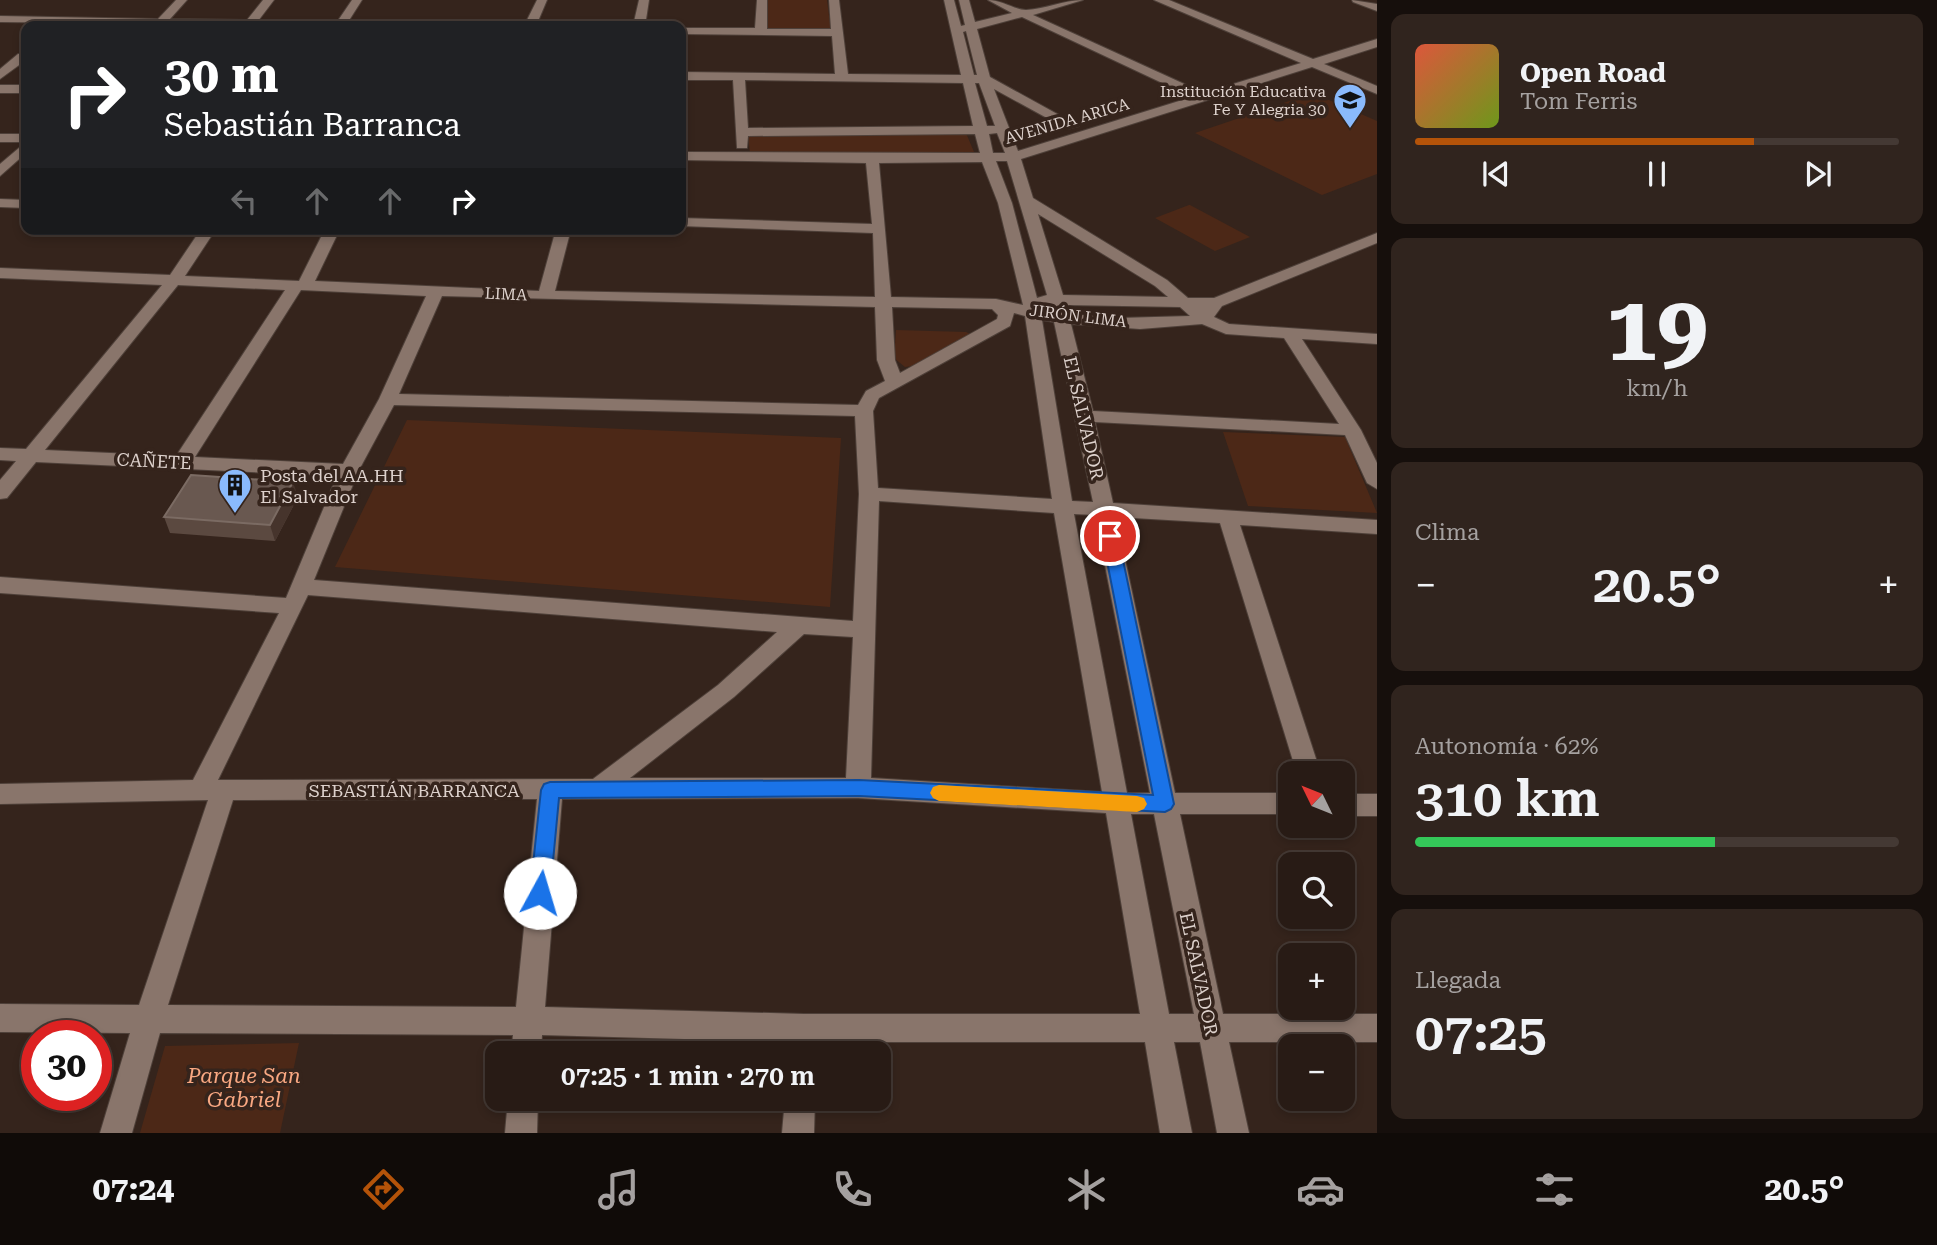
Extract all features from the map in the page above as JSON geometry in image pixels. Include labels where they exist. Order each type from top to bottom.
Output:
[{"type":"street","points":[[161,21],[182,0]]},
{"type":"street","points":[[252,21],[269,0]]},
{"type":"street","points":[[343,21],[356,0]]},
{"type":"street","points":[[532,21],[542,0]]},
{"type":"street","points":[[640,21],[644,0]]},
{"type":"street","points":[[761,32],[762,0]]},
{"type":"street","points":[[834,0],[842,78]]},
{"type":"street","name":"EL SALVADOR","points":[[949,0],[965,28],[1003,130],[1059,309],[1105,509],[1233,1133]]},
{"type":"street","name":"EL SALVADOR","points":[[964,0],[969,79],[987,153],[1004,204],[1018,306],[1063,506],[1176,1133]]},
{"type":"street","points":[[993,0],[1204,98]]},
{"type":"street","points":[[965,28],[1078,0]]},
{"type":"street","points":[[1159,0],[1377,79]]},
{"type":"street","points":[[1183,0],[1377,90]]},
{"type":"street","points":[[1357,0],[1377,8]]},
{"type":"street","points":[[0,19],[80,21]]},
{"type":"street","points":[[686,31],[838,33]]},
{"type":"street","name":"AVENIDA ARICA","points":[[686,156],[872,159],[966,156],[1010,151],[1204,98],[1377,35]]},
{"type":"street","name":"AVENIDA ARICA","points":[[1010,151],[1072,126],[1189,91],[1377,43]]},
{"type":"street","points":[[0,56],[21,57]]},
{"type":"street","points":[[0,75],[21,59]]},
{"type":"street","points":[[686,76],[984,79],[1072,126]]},
{"type":"street","points":[[740,77],[742,156]]},
{"type":"street","points":[[0,89],[21,89]]},
{"type":"street","points":[[741,132],[1003,130]]},
{"type":"street","points":[[0,138],[21,138]]},
{"type":"street","points":[[0,172],[21,151]]},
{"type":"street","points":[[872,159],[880,229],[886,360],[894,381]]},
{"type":"street","points":[[1027,201],[1161,283],[1204,319],[1226,329],[1377,339]]},
{"type":"street","points":[[0,203],[21,204]]},
{"type":"street","points":[[686,222],[880,229]]},
{"type":"street","points":[[0,493],[175,279],[205,235]]},
{"type":"street","points":[[181,463],[300,285],[329,235]]},
{"type":"street","points":[[546,296],[562,235]]},
{"type":"street","name":"JIRÓN LIMA","points":[[1059,309],[1185,301],[1216,303],[1377,238]]},
{"type":"street","name":"LIMA","points":[[0,273],[546,296],[1018,306]]},
{"type":"street","points":[[116,1133],[212,790],[349,470],[388,399],[436,291]]},
{"type":"street","points":[[1204,319],[1216,303]]},
{"type":"street","points":[[859,788],[862,629],[869,495],[864,411],[872,395],[1004,322],[1007,314],[1018,306]]},
{"type":"street","name":"JIRÓN LIMA","points":[[1018,306],[1059,309],[1141,323],[1204,319]]},
{"type":"street","points":[[1291,335],[1352,430],[1377,483]]},
{"type":"street","points":[[388,399],[864,411]]},
{"type":"street","points":[[1085,416],[1352,430]]},
{"type":"street","name":"CAÑETE","points":[[0,454],[349,470]]},
{"type":"street","points":[[869,495],[1377,527]]},
{"type":"street","points":[[1228,518],[1305,761]]},
{"type":"street","points":[[0,585],[297,596],[862,629]]},
{"type":"street","points":[[598,789],[726,691],[799,625]]},
{"type":"street","name":"SEBASTIÁN BARRANCA","points":[[0,794],[212,790],[859,788],[1118,803],[1278,804]]},
{"type":"street","points":[[526,1041],[550,790]]},
{"type":"street","points":[[1355,805],[1377,805]]},
{"type":"street","points":[[0,1018],[527,1021],[803,1041],[1157,1027],[1377,1028]]},
{"type":"street","points":[[521,1133],[522,1111]]},
{"type":"street","points":[[798,1133],[799,1111]]},
{"type":"green space","points":[[768,0],[827,0],[831,31],[768,30]]},
{"type":"green space","points":[[1313,93],[1377,121],[1377,174],[1322,195],[1195,133]]},
{"type":"green space","points":[[966,133],[974,152],[750,153],[748,135]]},
{"type":"green space","points":[[1189,205],[1250,237],[1215,251],[1155,218]]},
{"type":"green space","points":[[896,330],[966,332],[974,336],[913,366],[905,367],[894,358]]},
{"type":"green space","points":[[407,420],[841,438],[830,607],[335,567]]},
{"type":"green space","points":[[1223,432],[1345,437],[1377,513],[1248,506]]},
{"type":"green space","name":"Parque San Gabriel","points":[[299,1043],[280,1133],[140,1133],[165,1046]]},
{"type":"building","points":[[191,475],[293,482],[270,525],[164,517]]},
{"type":"slow traffic","points":[[939,793],[1137,804]]},
{"type":"place","name":"Institución Educativa Fe Y Alegria 30","points":[[1350,130]]},
{"type":"place","name":"Posta del AA.HH El Salvador","points":[[235,515]]},
{"type":"route","points":[[540,893],[550,790],[859,788],[1165,804],[1110,536]]}]
